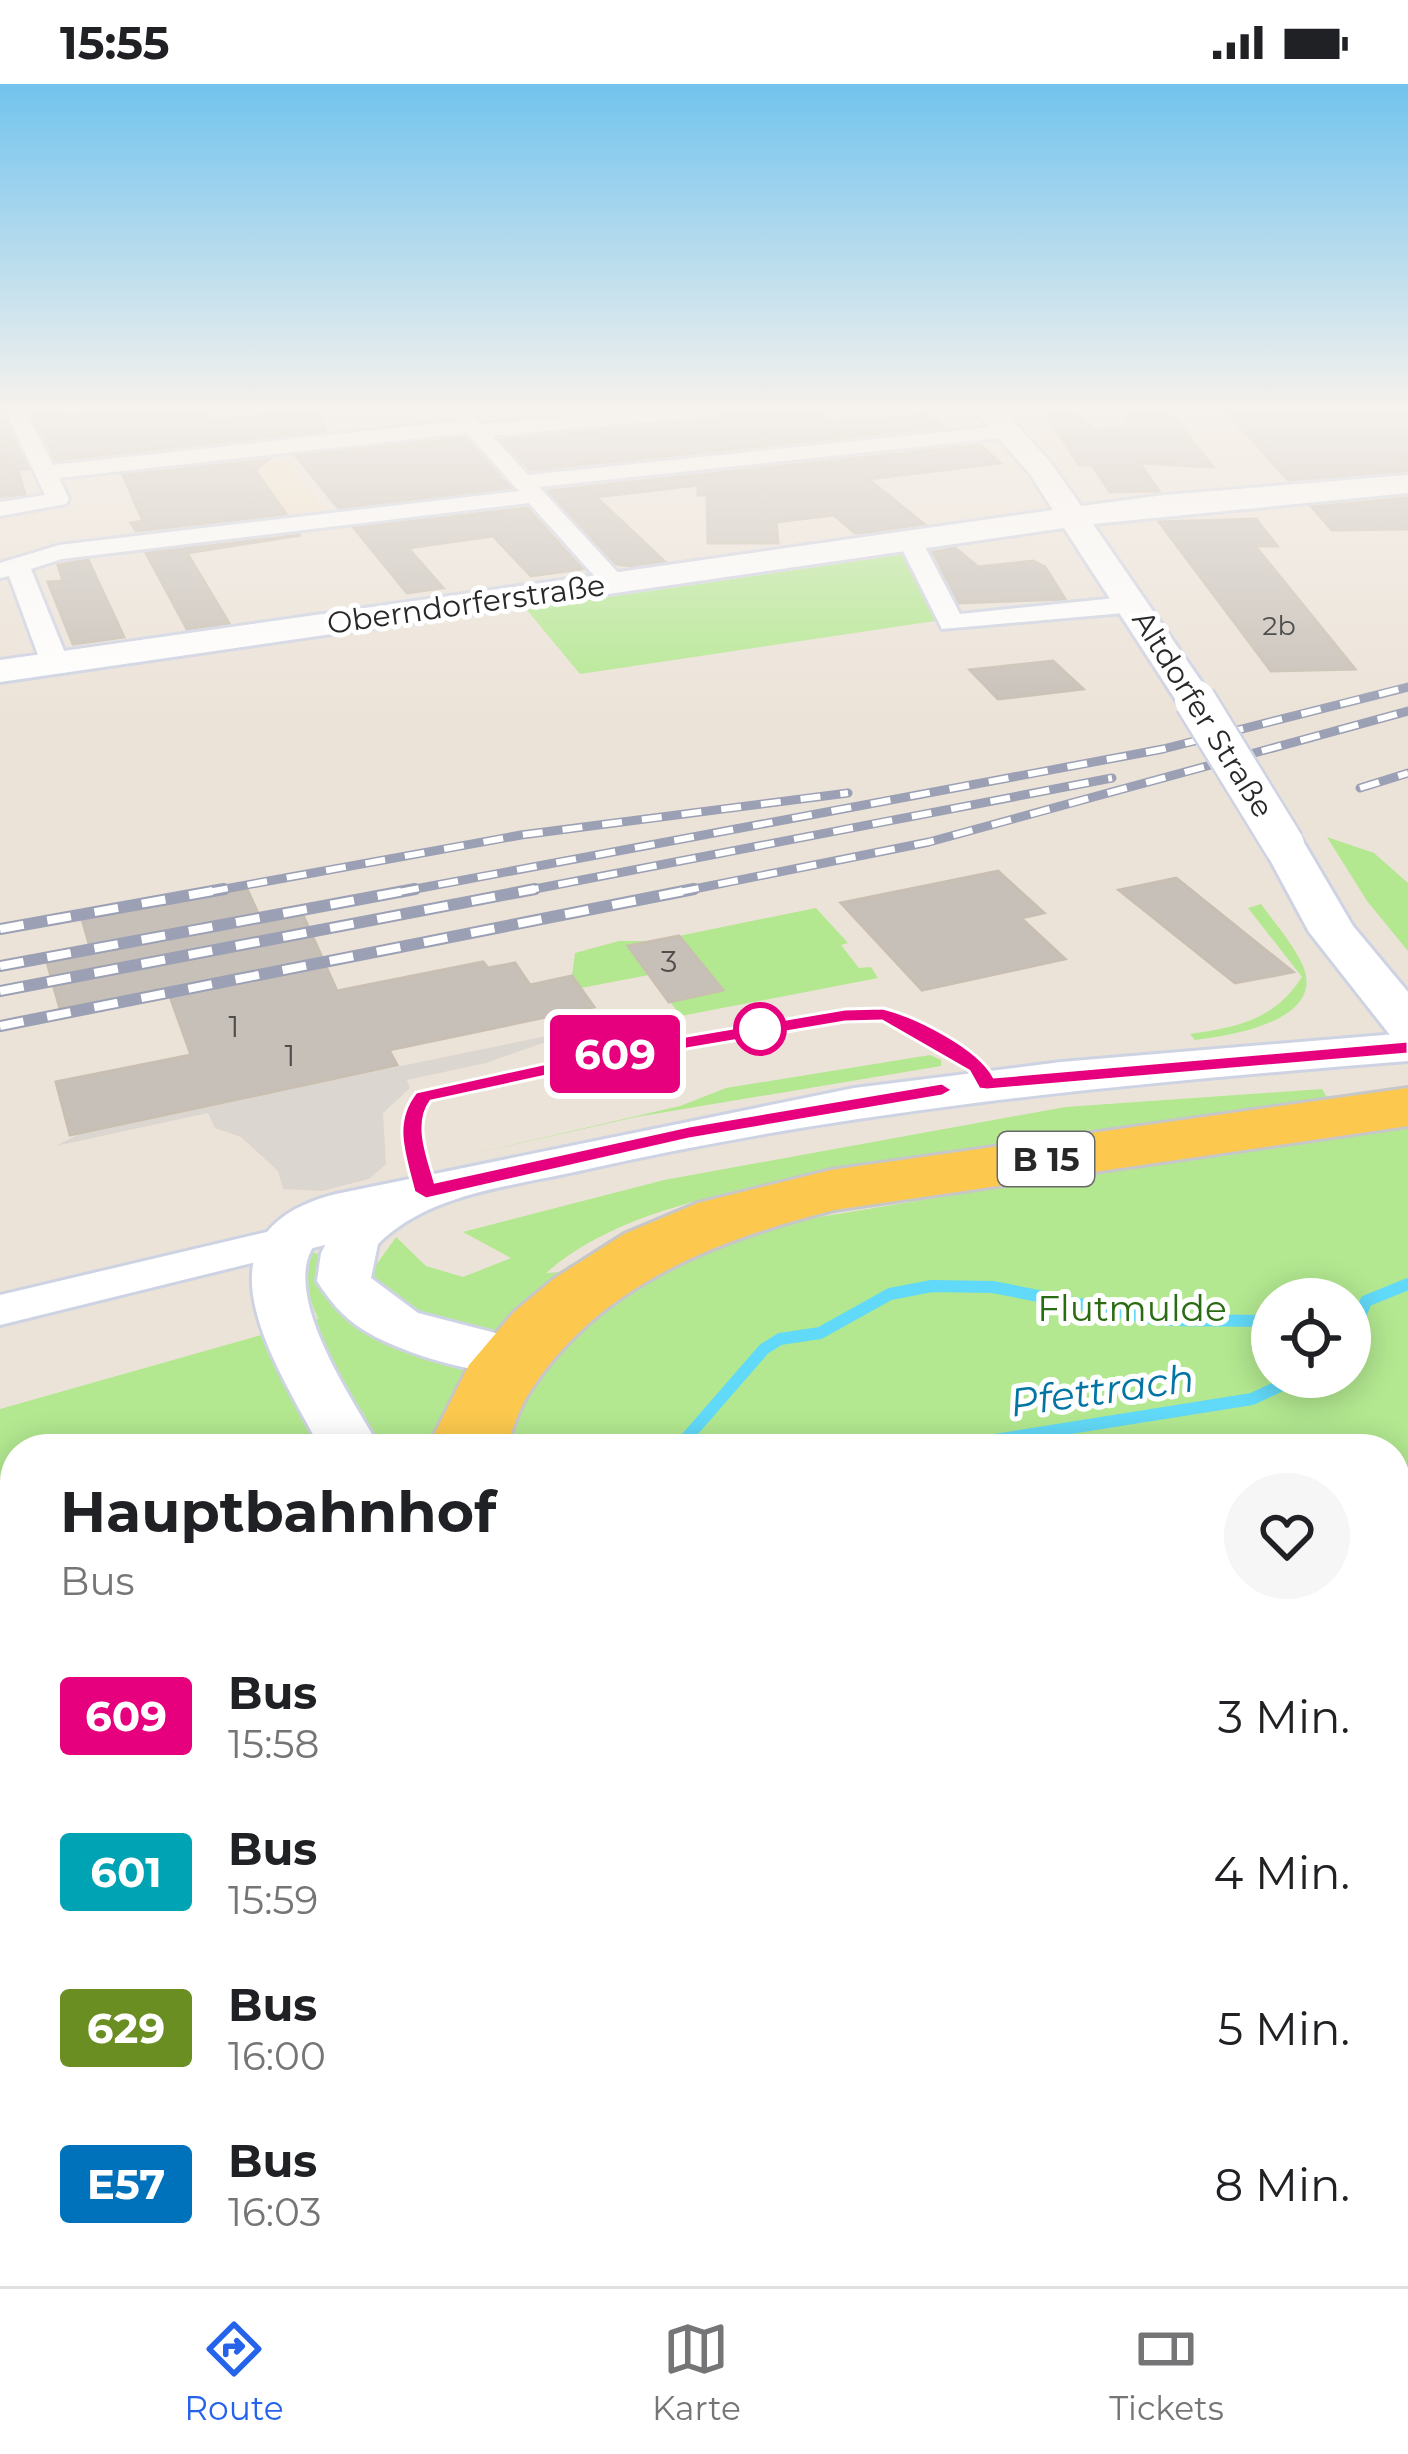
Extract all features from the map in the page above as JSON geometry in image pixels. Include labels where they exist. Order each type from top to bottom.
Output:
[{"type":"main road","name":"Altdorfer Straße","points":[[1073,513],[1195,700],[1333,932],[1408,1024]]},
{"type":"main road","name":"Oberndorferstraße","points":[[0,670],[1107,513]]},
{"type":"main road","name":"B 15","points":[[473,1434],[495,1383],[514,1357],[580,1294],[665,1241],[722,1218],[831,1190],[1408,1107]]},
{"type":"street","points":[[55,663],[9,570],[32,557],[350,513]]},
{"type":"street","points":[[549,513],[614,584]]},
{"type":"street","points":[[910,541],[951,623],[1135,604]]},
{"type":"street","points":[[343,1434],[289,1327],[276,1286],[276,1262],[286,1240],[298,1226],[336,1210],[591,1152],[852,1102],[1042,1078],[1408,1047]]},
{"type":"street","points":[[0,1310],[366,1223],[426,1192]]},
{"type":"street","points":[[366,1223],[344,1262],[344,1282],[362,1307],[419,1335],[514,1357]]},
{"type":"shaded area","points":[[236,513],[305,513],[236,519]]},
{"type":"shaded area","points":[[624,1020],[629,1028],[540,1044],[486,1063],[407,1080],[410,1088],[383,1113],[386,1164],[369,1179],[322,1191],[283,1189],[278,1171],[241,1137],[215,1128],[208,1113],[56,1146],[83,1132]]},
{"type":"green space","points":[[909,557],[935,621],[580,674],[526,609]]},
{"type":"green space","points":[[1327,837],[1374,853],[1408,883],[1408,951],[1367,901]]},
{"type":"green space","points":[[1261,904],[1303,966],[1306,985],[1301,1000],[1271,1022],[1195,1040],[1190,1034],[1239,1024],[1267,1012],[1302,977],[1248,908]]},
{"type":"green space","points":[[816,908],[848,943],[841,945],[859,968],[871,967],[878,978],[681,1016],[649,975],[581,988],[572,976],[575,953],[619,941],[654,941]]},
{"type":"green space","points":[[930,1055],[941,1060],[941,1066],[636,1117],[451,1159],[680,1106],[726,1088]]},
{"type":"green space","name":"Flutmulde","points":[[1322,1089],[1329,1101],[759,1185],[619,1227],[546,1273],[620,1268],[801,1220],[1408,1120],[1408,1434],[0,1434],[0,1409],[318,1319],[304,1284],[304,1261],[313,1252],[369,1275],[396,1237],[426,1266],[463,1277],[511,1258],[463,1232],[664,1180],[1065,1107]]},
{"type":"building","points":[[139,513],[286,514],[136,531],[131,523],[143,521]]},
{"type":"building","points":[[486,513],[531,513],[582,569],[531,576],[493,536],[408,548],[443,588],[407,593],[354,528]]},
{"type":"building","points":[[568,513],[613,513],[664,561],[616,564]]},
{"type":"building","points":[[707,513],[910,513],[924,524],[855,533],[834,515],[776,522],[778,543],[708,543]]},
{"type":"building","points":[[1317,513],[1408,513],[1408,529],[1332,530]]},
{"type":"building","points":[[1256,519],[1277,546],[1255,546],[1355,669],[1271,671],[1159,522]]},
{"type":"building","points":[[301,535],[187,553],[229,623],[187,629],[146,553]]},
{"type":"building","points":[[955,548],[978,567],[1033,561],[1045,567],[1065,599],[959,603],[933,552]]},
{"type":"building","points":[[88,560],[124,637],[73,644],[48,582],[63,581],[58,565]]},
{"type":"building","points":[[1053,661],[1083,689],[998,699],[970,670]]},
{"type":"building","points":[[998,871],[1044,913],[1021,918],[1065,959],[922,990],[841,903]]},
{"type":"building","points":[[1176,878],[1293,972],[1235,983],[1119,890]]},
{"type":"building","points":[[247,889],[262,922],[303,915],[337,991],[483,962],[488,968],[515,963],[530,985],[572,976],[594,1007],[389,1050],[397,1065],[70,1135],[56,1082],[191,1055],[167,988],[60,1009],[47,962],[92,954],[82,919]]},
{"type":"building","points":[[679,936],[723,990],[669,1002],[628,946]]},
{"type":"waterway","name":"Pfettrach","points":[[1371,1299],[1408,1284]]},
{"type":"waterway","name":"Pfettrach","points":[[690,1434],[764,1349],[780,1339],[820,1333],[890,1294],[932,1286],[993,1287],[1160,1320],[1251,1321]]},
{"type":"waterway","name":"Pfettrach","points":[[1032,1434],[1254,1398]]},
{"type":"railway","points":[[399,892],[1163,749],[1408,687]]},
{"type":"railway","points":[[694,889],[929,842],[1408,711]]},
{"type":"railway","points":[[1360,788],[1408,773]]},
{"type":"railway","points":[[519,892],[1112,778]]},
{"type":"railway","points":[[208,892],[521,835],[848,793]]},
{"type":"railway","points":[[0,929],[224,889]]},
{"type":"railway","points":[[0,966],[415,889]]},
{"type":"railway","points":[[0,991],[535,889]]},
{"type":"railway","points":[[0,1026],[694,889]]},
{"type":"railway","points":[[679,892],[694,889]]},
{"type":"bus line","name":"609","points":[[942,1090],[689,1132],[426,1192],[412,1140],[412,1112],[424,1097],[442,1090],[616,1054],[845,1016],[883,1014],[902,1019],[978,1067],[987,1084],[1408,1047]]}]
